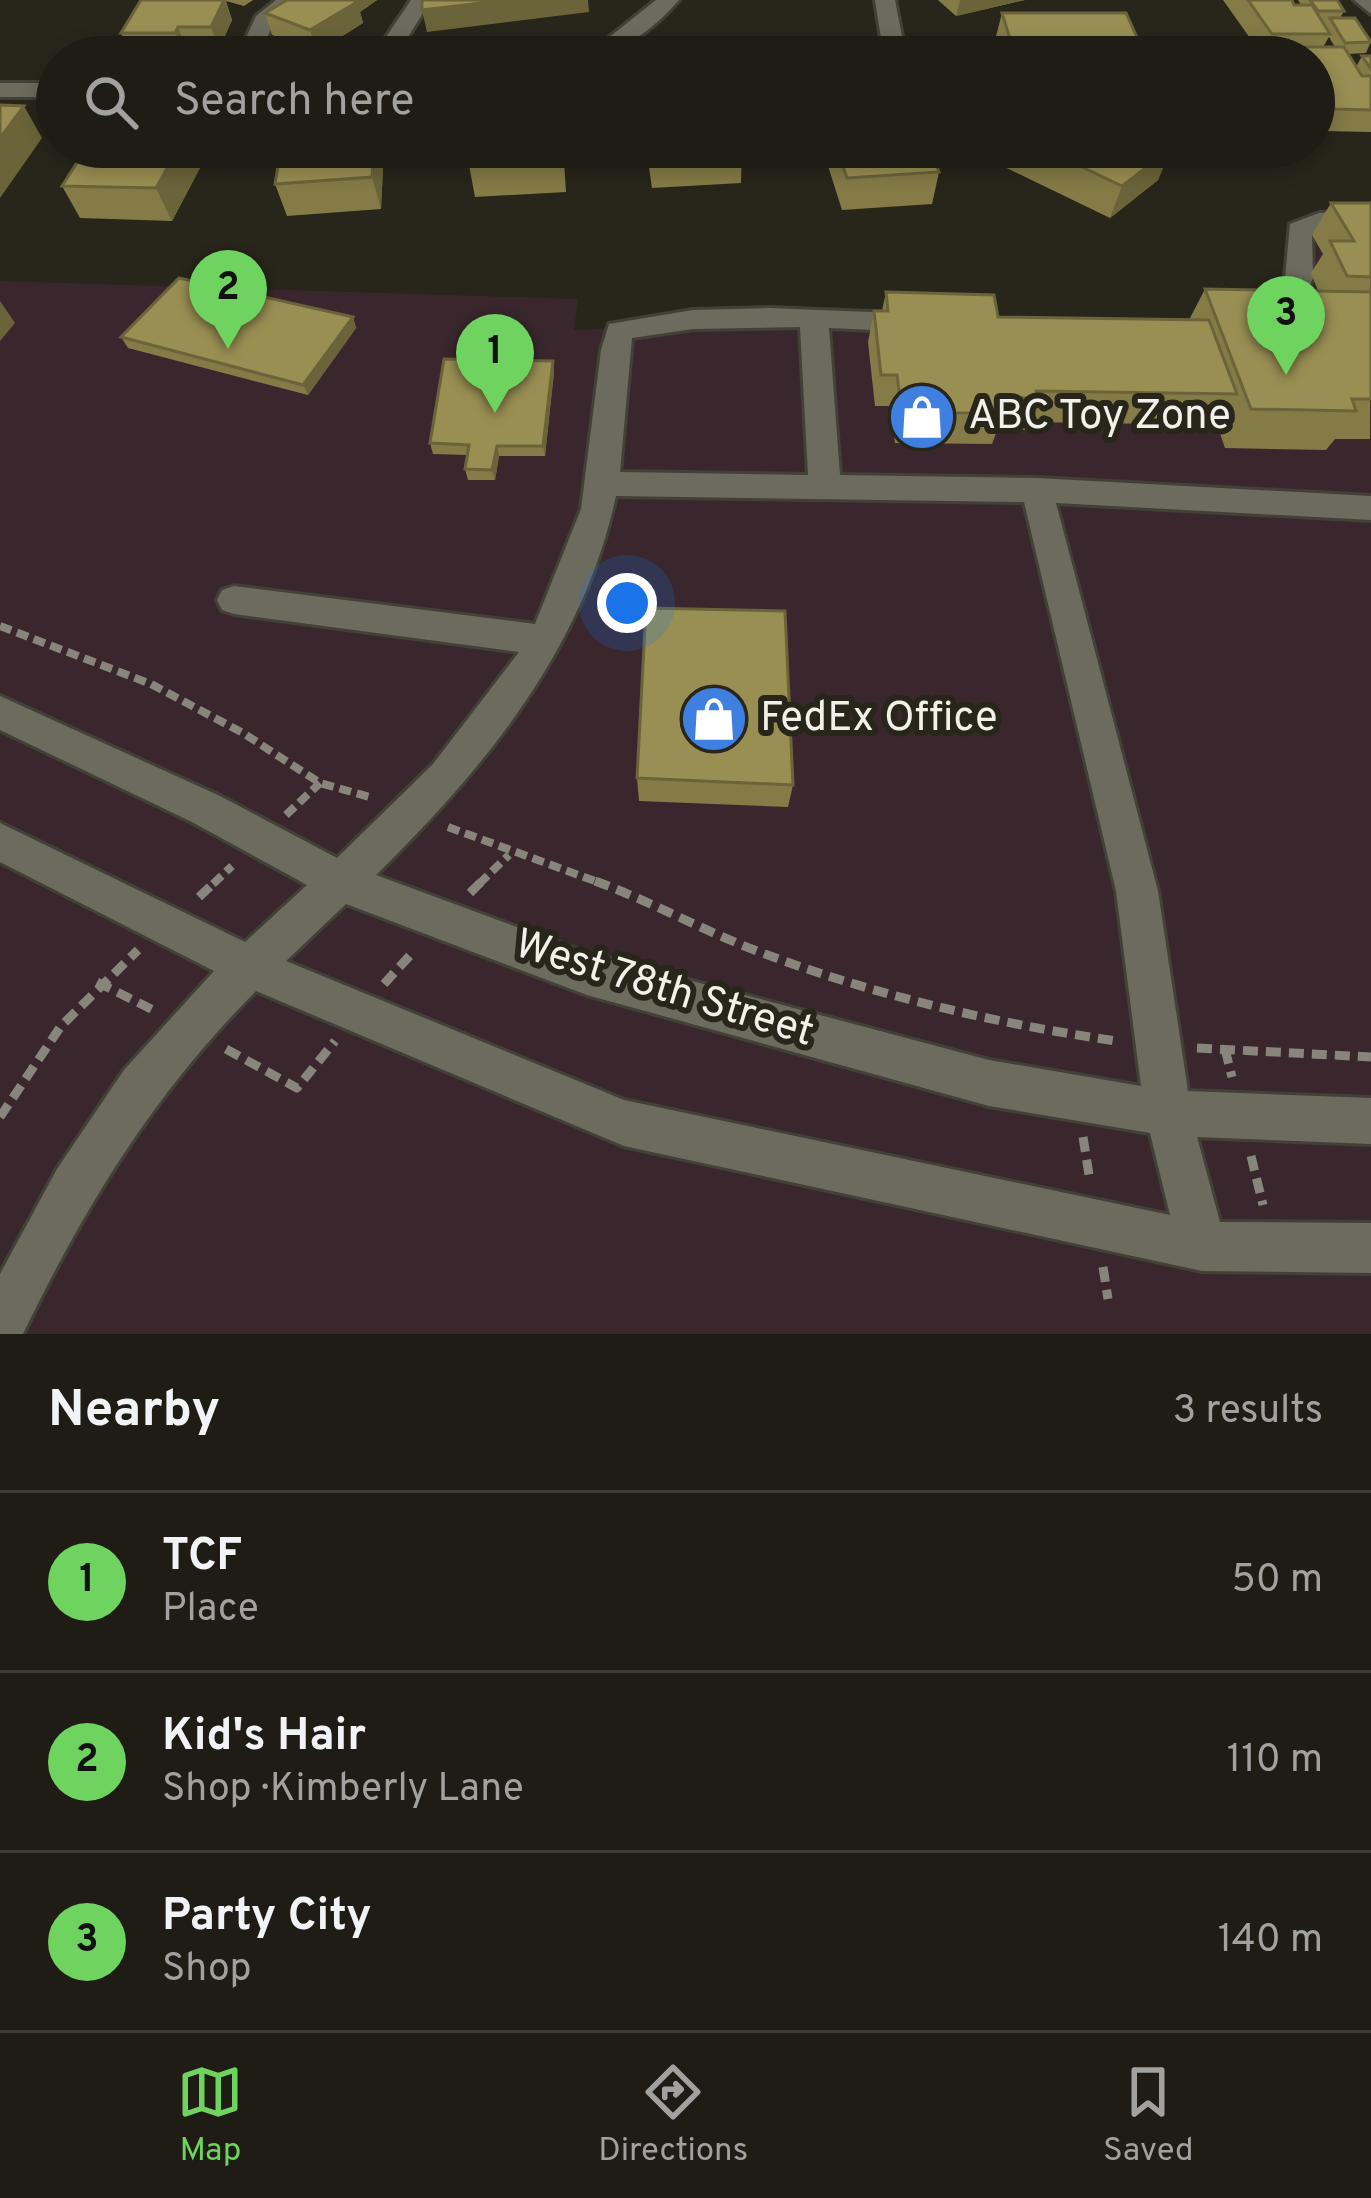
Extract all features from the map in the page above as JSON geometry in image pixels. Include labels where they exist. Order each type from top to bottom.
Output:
[{"type":"street","points":[[257,36],[264,20],[289,0]]},
{"type":"street","points":[[398,36],[421,0]]},
{"type":"street","points":[[625,36],[669,0]]},
{"type":"street","points":[[885,0],[891,36]]},
{"type":"street","points":[[1364,0],[1371,8]]},
{"type":"street","points":[[0,90],[36,90]]},
{"type":"street","points":[[1223,317],[1288,305],[1299,278],[1299,230],[1319,221],[1371,217]]},
{"type":"street","points":[[0,1328],[69,1189],[164,1056],[250,967],[417,813],[470,751],[529,669],[578,566],[602,484],[611,362],[620,331],[669,320],[947,324]]},
{"type":"street","points":[[814,320],[825,487]]},
{"type":"street","points":[[602,484],[1037,490],[1371,508]]},
{"type":"street","points":[[1037,490],[1137,891],[1168,1112],[1202,1246]]},
{"type":"street","points":[[234,600],[542,640]]},
{"type":"street","name":"West 78th Street","points":[[0,712],[261,838],[341,882],[587,974],[989,1082],[1168,1112],[1371,1121]]},
{"type":"street","points":[[0,842],[250,967],[624,1123],[1202,1246],[1371,1248]]},
{"type":"path","points":[[0,626],[151,684],[243,733],[320,783],[417,813],[509,855],[614,888],[710,933],[839,980],[1064,1035],[1159,1046],[1371,1057]]},
{"type":"path","points":[[0,1117],[16,1086],[97,982],[169,926],[320,783]]},
{"type":"path","points":[[1064,1035],[1108,1299]]},
{"type":"path","points":[[1225,1049],[1273,1247]]},
{"type":"shaded area","points":[[1371,217],[1371,1334],[0,1334],[0,281],[578,299],[574,330],[856,321],[1106,328],[1288,305],[1298,250],[1319,221]]},
{"type":"building","points":[[141,0],[224,0],[211,27],[121,33]]},
{"type":"building","points":[[287,0],[357,2],[310,30],[265,13]]},
{"type":"building","points":[[422,0],[507,0],[422,10]]},
{"type":"building","points":[[1248,0],[1312,5],[1330,34],[1272,34]]},
{"type":"building","points":[[1310,0],[1337,0],[1344,11],[1318,11]]},
{"type":"building","points":[[1002,13],[1126,13],[1136,36],[1009,36]]},
{"type":"building","points":[[1330,18],[1355,18],[1371,42],[1345,43]]},
{"type":"building","points":[[1335,47],[1344,47],[1362,76],[1371,76],[1371,110],[1335,109]]},
{"type":"building","points":[[0,105],[24,106],[0,138]]},
{"type":"building","points":[[74,168],[167,168],[156,188],[62,186]]},
{"type":"building","points":[[278,168],[373,168],[372,177],[275,184]]},
{"type":"building","points":[[843,168],[937,168],[939,172],[847,178]]},
{"type":"building","points":[[1084,168],[1146,168],[1122,186]]},
{"type":"building","points":[[1331,203],[1371,203],[1371,277],[1347,276],[1330,241],[1354,241]]},
{"type":"building","points":[[179,278],[353,317],[303,385],[121,337]]},
{"type":"building","points":[[1205,289],[1371,292],[1371,399],[1352,399],[1356,411],[1251,409]]},
{"type":"building","points":[[886,292],[994,295],[998,317],[1209,320],[1237,394],[1036,391],[1037,399],[1000,396],[1004,413],[902,413],[897,375],[881,375],[874,311],[888,311]]},
{"type":"building","points":[[444,359],[553,361],[543,446],[497,446],[492,470],[465,469],[469,445],[430,443]]},
{"type":"building","name":"FedEx Office","points":[[646,608],[785,611],[793,785],[637,778]]},
{"type":"place","name":"Kid's Hair","points":[[228,349]]},
{"type":"place","name":"Party City","points":[[1286,375]]},
{"type":"place","name":"TCF","points":[[495,413]]},
{"type":"place","name":"ABC Toy Zone","points":[[922,417]]},
{"type":"place","name":"FedEx Office","points":[[714,719]]}]
